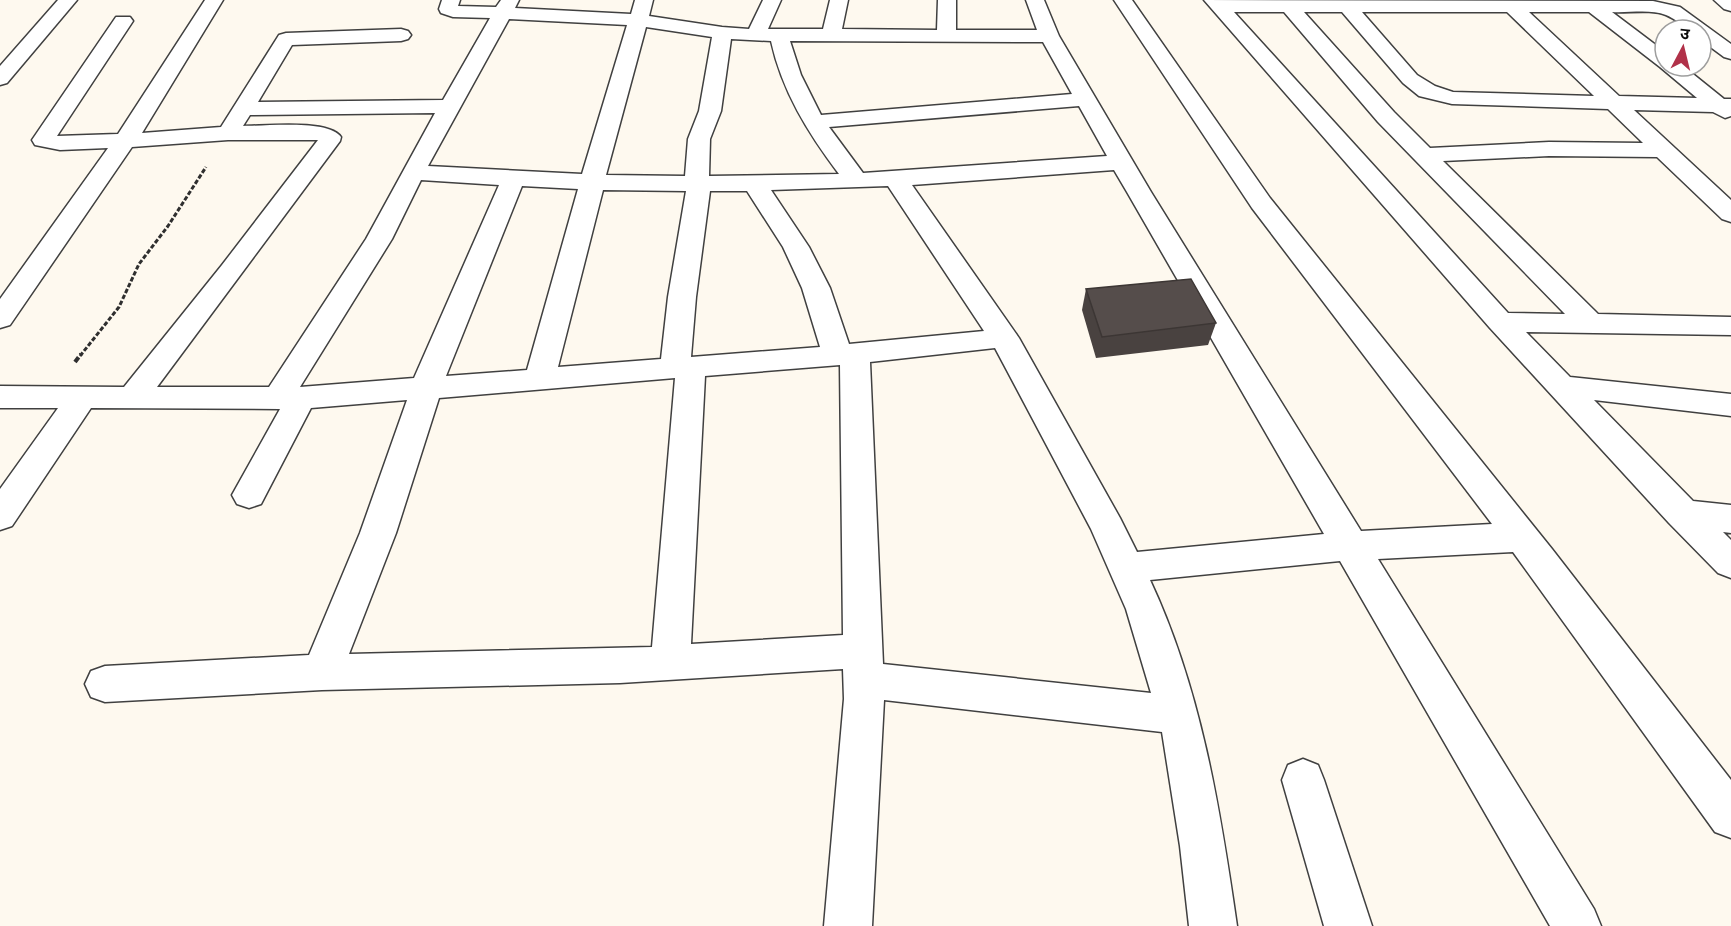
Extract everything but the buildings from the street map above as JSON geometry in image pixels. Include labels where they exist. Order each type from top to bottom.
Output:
[{"type":"street","points":[[0,80],[68,0]]},
{"type":"street","points":[[0,319],[54,246],[214,0]]},
{"type":"street","points":[[451,0],[448,9],[453,11],[507,6],[641,10],[722,33],[779,36],[1049,36]]},
{"type":"street","points":[[756,35],[772,0]]},
{"type":"street","points":[[831,35],[839,0]]},
{"type":"street","points":[[946,37],[947,0]]},
{"type":"street","points":[[1035,0],[1049,36],[1122,162],[1577,926]]},
{"type":"street","points":[[1123,0],[1261,203],[1521,537],[1731,816]]},
{"type":"street","points":[[1723,0],[1731,5]]},
{"type":"street","points":[[1216,3],[1346,5],[1588,3],[1661,7],[1685,18]]},
{"type":"street","points":[[1216,3],[1500,322],[1731,563]]},
{"type":"street","points":[[1508,3],[1731,214]]},
{"type":"street","points":[[1588,3],[1653,53]]},
{"type":"street","points":[[1288,5],[1351,80],[1589,322]]},
{"type":"street","points":[[1346,5],[1417,86],[1438,95],[1483,99],[1727,109]]},
{"type":"street","points":[[249,495],[290,398],[379,239],[413,172],[507,6]]},
{"type":"street","points":[[540,378],[592,181],[641,10]]},
{"type":"street","points":[[123,21],[43,140],[60,143],[124,141],[228,133],[321,133],[330,137],[232,272],[132,398]]},
{"type":"street","points":[[670,663],[683,368],[682,297],[698,183],[699,139],[710,111],[722,33]]},
{"type":"street","points":[[228,133],[286,39],[401,35]]},
{"type":"street","points":[[779,36],[784,63],[797,93],[829,146],[857,181]]},
{"type":"street","points":[[1713,39],[1731,53]]},
{"type":"street","points":[[1686,78],[1727,109]]},
{"type":"street","points":[[814,122],[1086,99]]},
{"type":"street","points":[[243,109],[451,106]]},
{"type":"street","points":[[1425,155],[1549,149],[1664,150]]},
{"type":"street","points":[[413,172],[513,180],[755,183],[857,181],[1122,162]]},
{"type":"street","points":[[895,178],[1004,338],[1059,435],[1145,609],[1185,736],[1213,926]]},
{"type":"street","points":[[322,672],[378,532],[427,387],[513,180]]},
{"type":"street","points":[[755,183],[796,247],[816,288],[837,353],[848,354]]},
{"type":"street","points":[[1500,322],[1731,326]]},
{"type":"street","points":[[0,397],[290,398],[683,368],[1004,338]]},
{"type":"street","points":[[848,354],[864,665],[848,926]]},
{"type":"street","points":[[1560,386],[1731,405]]},
{"type":"street","points":[[0,516],[68,398]]},
{"type":"street","points":[[1681,513],[1731,519]]},
{"type":"street","points":[[1126,568],[1352,546],[1521,537]]},
{"type":"street","points":[[105,684],[322,672],[670,663],[864,665],[1177,715]]},
{"type":"street","points":[[1303,780],[1348,926]]},
{"type":"path","points":[[68,398],[71,367],[119,307],[139,264],[168,226],[228,133]]}]
